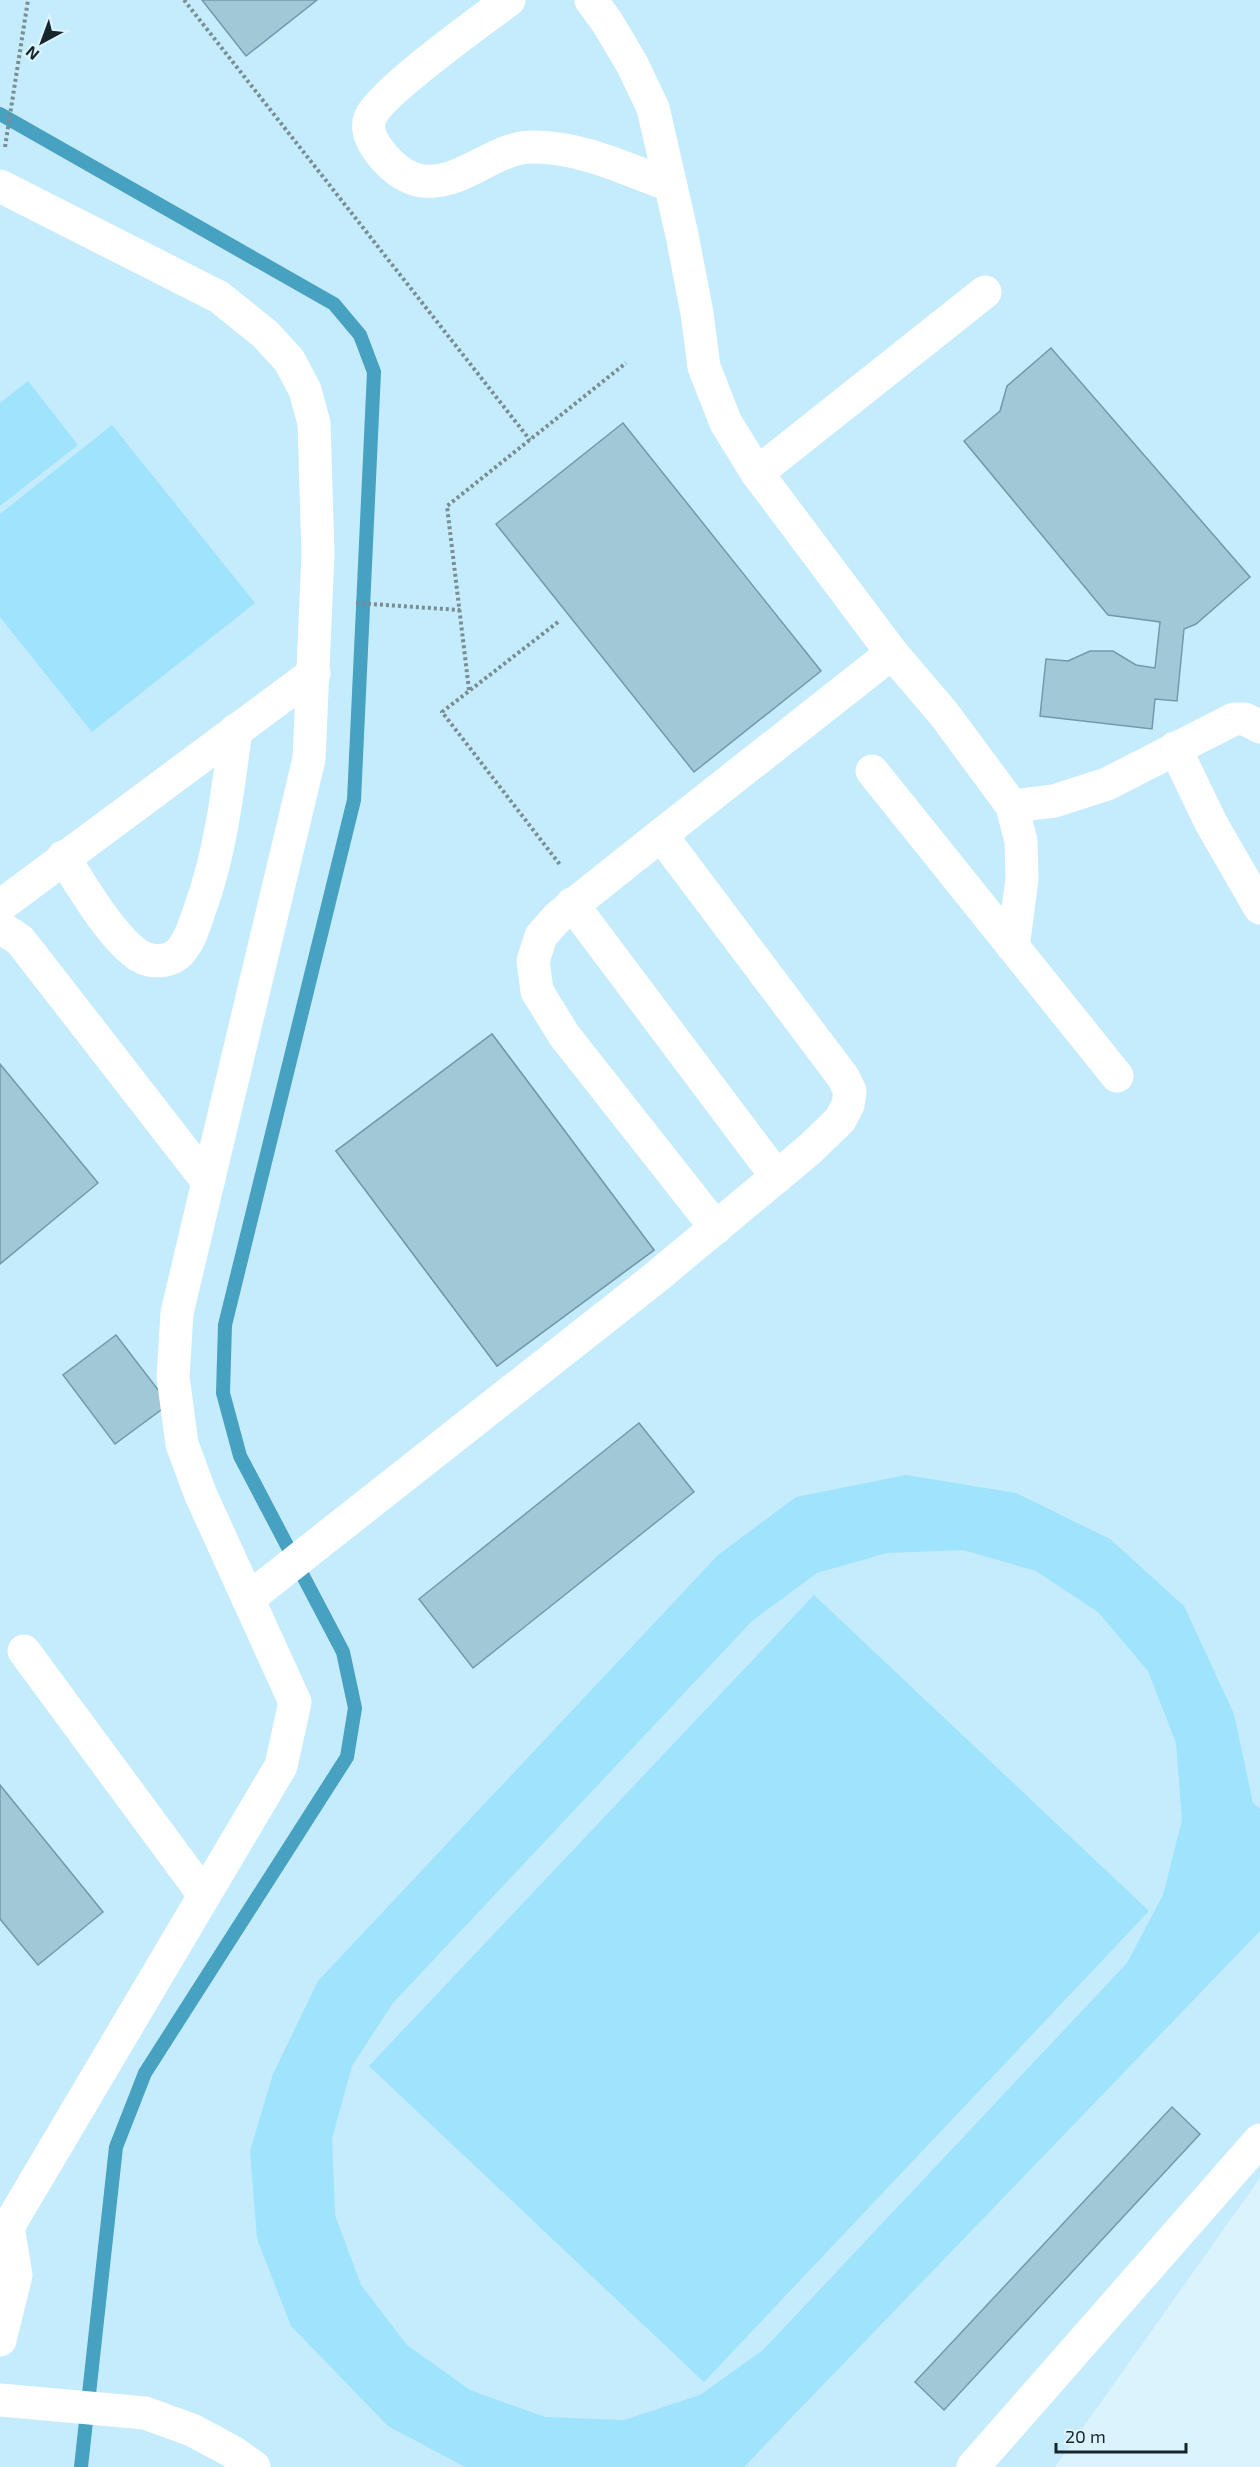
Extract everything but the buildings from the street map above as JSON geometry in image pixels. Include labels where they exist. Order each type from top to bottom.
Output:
[{"type":"lane","points":[[509,0],[381,102],[370,118],[369,132],[377,148],[389,163],[403,175],[422,181],[441,181],[500,155],[529,147],[555,149],[593,157],[671,186]]},
{"type":"lane","points":[[591,0],[627,56],[653,108],[697,313],[704,367],[726,423],[757,473],[892,653],[944,714],[1012,806],[1021,841],[1022,879],[1013,947]]},
{"type":"lane","points":[[0,186],[219,297],[265,334],[289,360],[305,390],[314,423],[318,554],[309,759],[177,1313],[173,1377],[182,1444],[200,1493],[258,1591],[295,1702],[281,1766],[4,2232],[8,2272],[0,2340]]},
{"type":"lane","points":[[757,473],[986,292]]},
{"type":"lane","points":[[716,1228],[564,1035],[537,991],[533,961],[541,936],[578,899],[892,653]]},
{"type":"lane","points":[[0,906],[63,857],[314,673]]},
{"type":"lane","points":[[1012,806],[1054,801],[1107,784],[1234,719],[1245,719],[1260,727]]},
{"type":"lane","points":[[63,857],[125,944],[139,956],[156,962],[170,959],[182,950],[194,927],[208,888],[223,821],[236,730]]},
{"type":"lane","points":[[1175,748],[1211,823],[1260,908]]},
{"type":"lane","points":[[872,771],[1117,1076]]},
{"type":"lane","points":[[258,1591],[716,1228],[840,1120],[848,1105],[850,1091],[843,1077],[661,835]]},
{"type":"lane","points":[[578,899],[777,1177]]},
{"type":"lane","points":[[0,927],[20,940],[208,1182]]},
{"type":"lane","points":[[24,1651],[204,1895]]},
{"type":"lane","points":[[973,2467],[1260,2140]]},
{"type":"lane","points":[[0,2400],[145,2414],[192,2430],[233,2452],[254,2467]]},
{"type":"path","points":[[7,137],[28,0]]},
{"type":"path","points":[[184,0],[530,440]]},
{"type":"path","points":[[469,690],[447,506],[626,363]]},
{"type":"path","points":[[354,603],[460,610]]},
{"type":"path","points":[[558,622],[442,712],[578,899]]},
{"type":"shaded area","points":[[0,0],[1260,0],[1260,2178],[1055,2467],[0,2467]]},
{"type":"shaded area","points":[[28,381],[78,445],[0,506],[0,403]]},
{"type":"shaded area","points":[[112,425],[255,603],[92,732],[0,617],[0,514]]},
{"type":"shaded area","points":[[906,1475],[1016,1493],[1110,1539],[1184,1606],[1234,1714],[1253,1803],[1260,1809],[1260,1931],[744,2467],[465,2467],[388,2426],[291,2326],[257,2239],[250,2151],[273,2074],[318,1981],[718,1555],[796,1497]],"holes":[[[963,1550],[1036,1571],[1098,1612],[1148,1671],[1176,1743],[1182,1820],[1163,1895],[1127,1963],[763,2350],[700,2395],[624,2420],[545,2417],[470,2390],[407,2345],[361,2285],[335,2215],[332,2139],[352,2066],[393,2003],[752,1621],[817,1573],[887,1553]]]},
{"type":"shaded area","points":[[814,1595],[1149,1911],[704,2382],[369,2066]]},
{"type":"waterway","points":[[0,114],[334,304],[360,335],[374,372],[354,800],[225,1325],[223,1393],[240,1456],[343,1652],[355,1708],[347,1757],[145,2073],[116,2147],[81,2467]]}]
